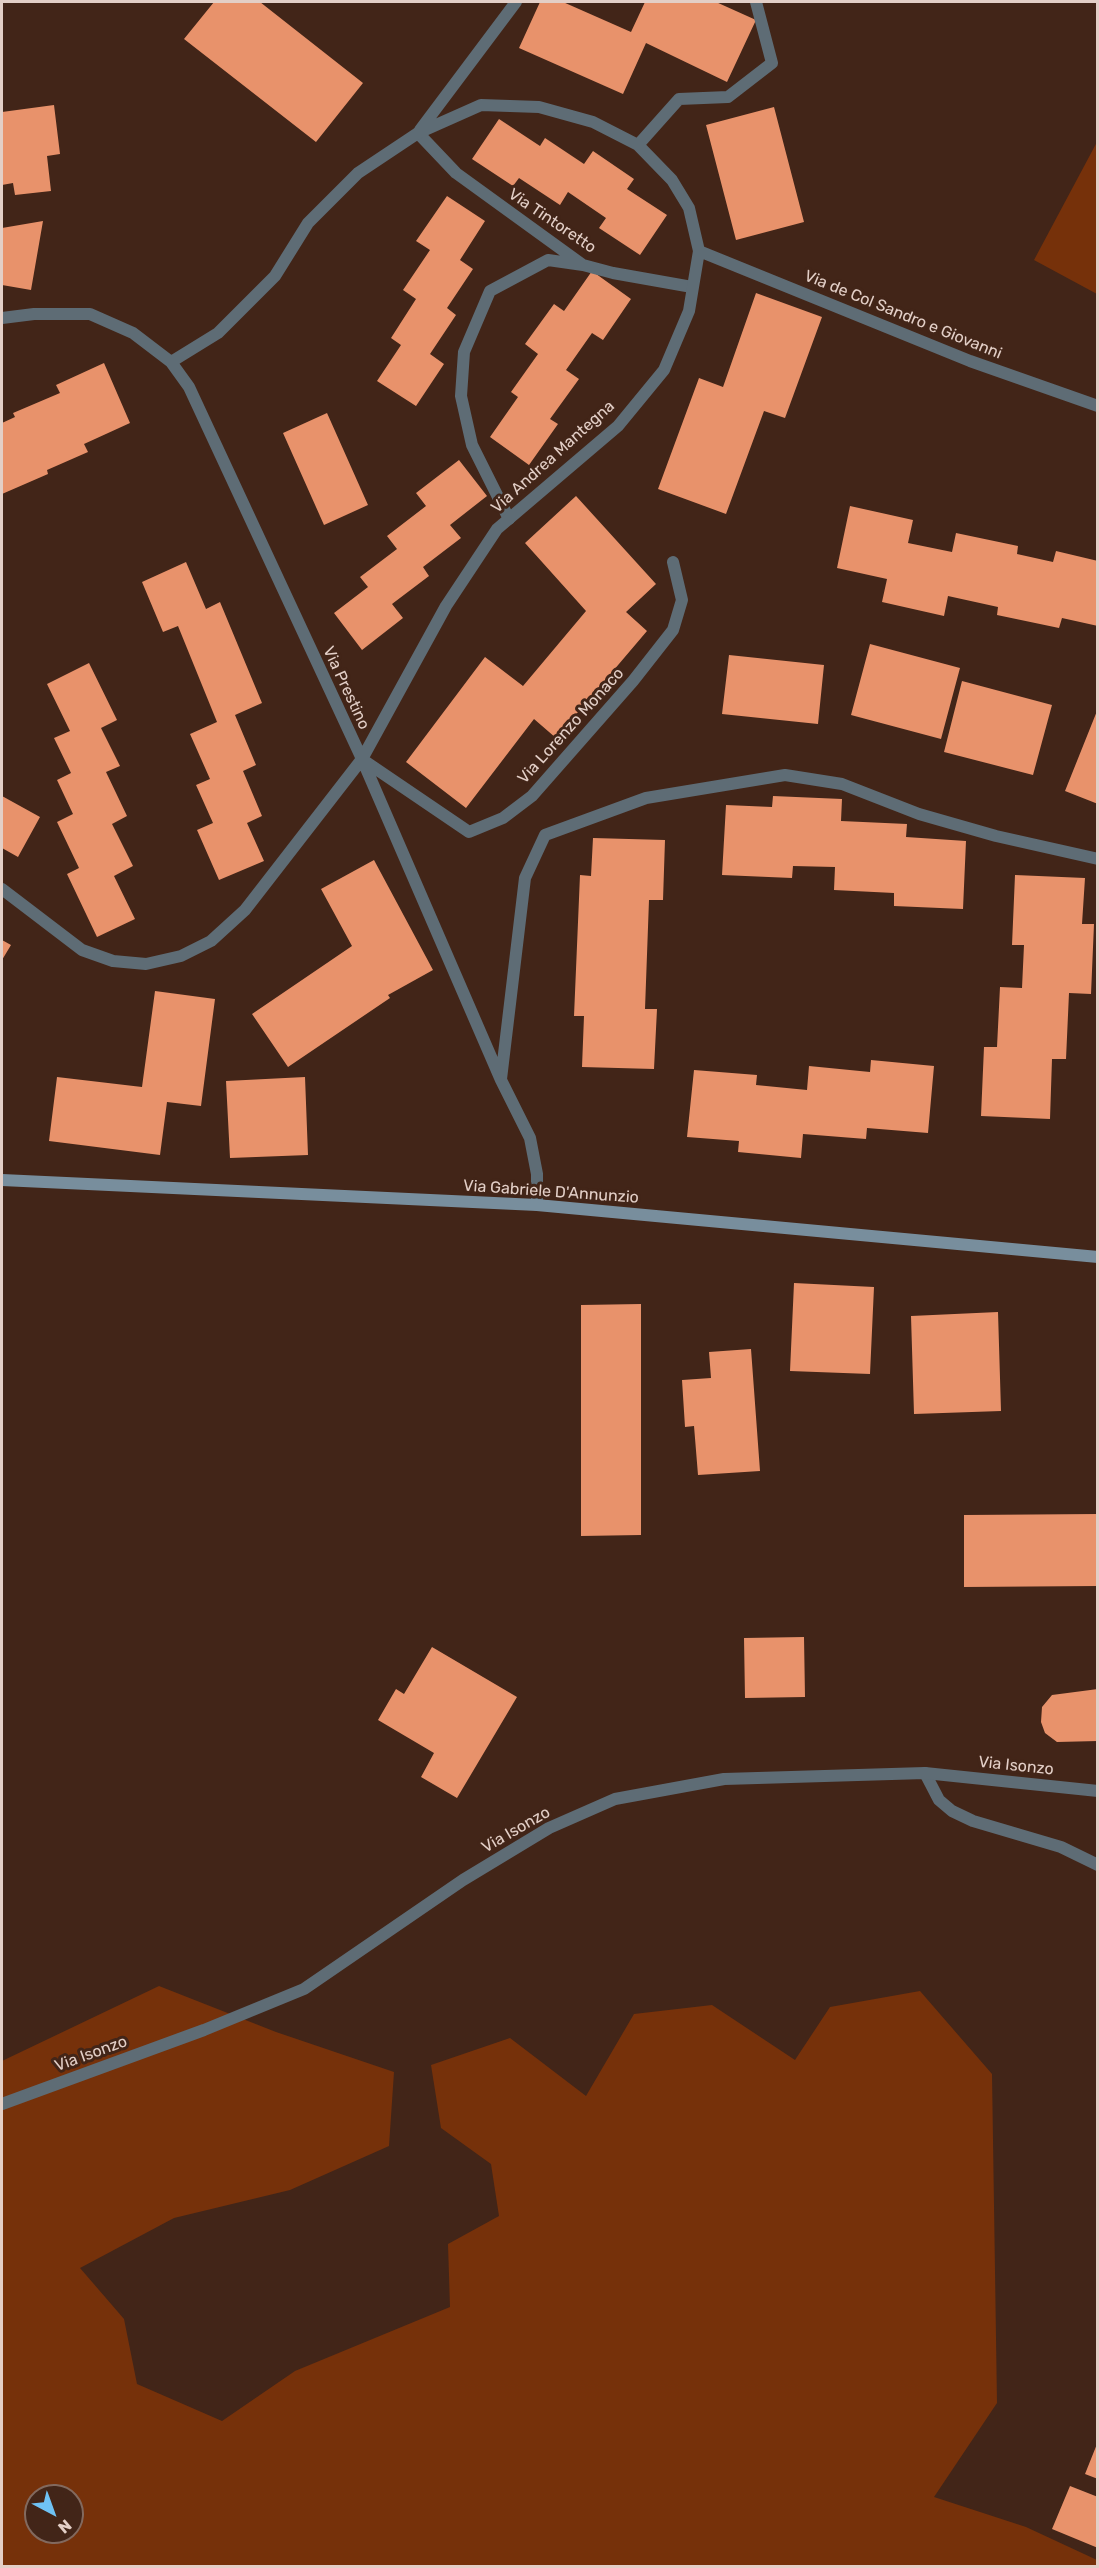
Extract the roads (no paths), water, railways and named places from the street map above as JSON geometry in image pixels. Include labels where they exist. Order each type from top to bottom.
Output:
[{"type":"main road","name":"Via Gabriele D'Annunzio","points":[[2,1180],[537,1205],[1098,1257]]},
{"type":"street","name":"Via Andrea Mantegna","points":[[418,133],[516,2]]},
{"type":"street","points":[[638,145],[679,99],[728,97],[772,63],[756,2]]},
{"type":"street","name":"Via Andrea Mantegna","points":[[2,889],[82,950],[114,962],[146,964],[181,956],[211,940],[244,910],[362,759],[446,606],[497,529],[618,426],[664,370],[689,311],[699,251],[689,208],[672,180],[638,145],[592,122],[539,107],[481,105],[418,133],[358,173],[308,223],[275,276],[218,333],[171,362]]},
{"type":"street","name":"Via Tintoretto","points":[[418,133],[456,173],[583,265],[613,273],[692,287]]},
{"type":"street","name":"Via de Col Sandro e Giovanni","points":[[699,251],[970,361],[1098,406]]},
{"type":"street","points":[[509,519],[472,446],[460,396],[464,352],[490,291],[548,260],[583,265]]},
{"type":"street","name":"Via Prestino","points":[[2,318],[34,314],[90,314],[133,333],[171,362],[189,387],[362,759],[501,1080],[530,1138],[537,1174],[537,1205]]},
{"type":"street","name":"Via Lorenzo Monaco","points":[[362,759],[469,832],[503,818],[532,796],[633,681],[673,630],[682,600],[673,562]]},
{"type":"street","points":[[501,1080],[525,878],[545,835],[646,798],[785,775],[842,784],[919,814],[996,836],[1098,859]]},
{"type":"street","points":[[925,1773],[939,1800],[952,1811],[973,1821],[1061,1847],[1098,1865]]},
{"type":"street","name":"Via Isonzo","points":[[2,2104],[204,2030],[304,1989],[463,1880],[549,1828],[615,1799],[724,1779],[925,1773],[1098,1791]]}]
